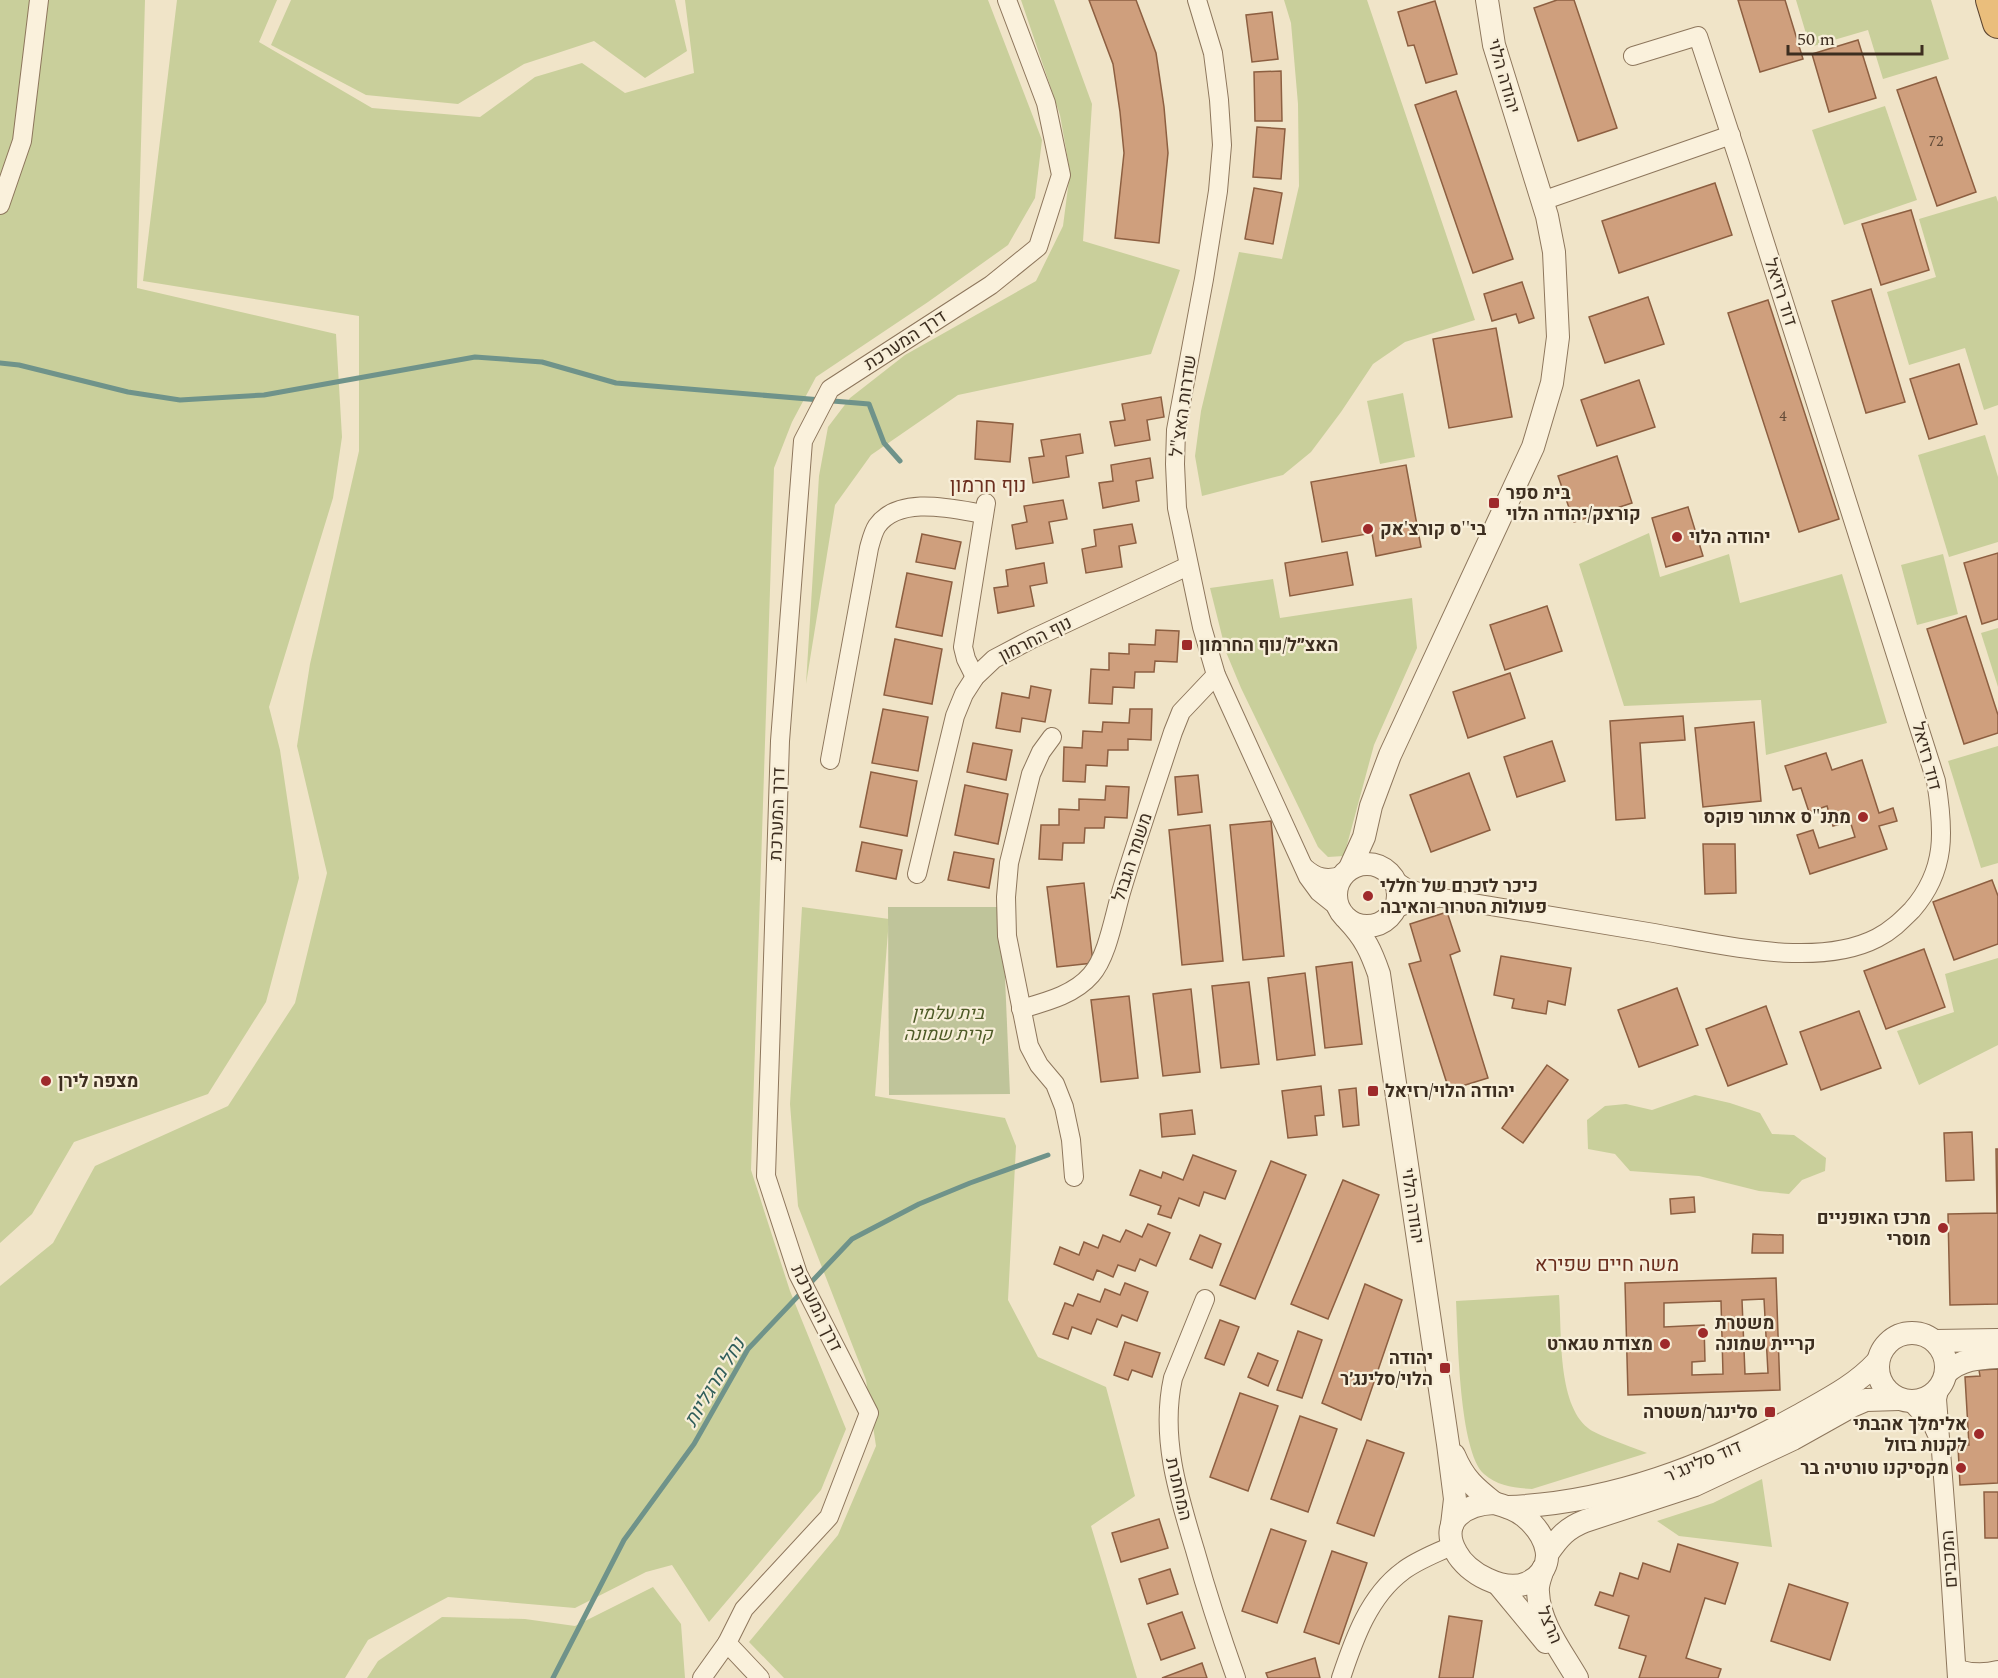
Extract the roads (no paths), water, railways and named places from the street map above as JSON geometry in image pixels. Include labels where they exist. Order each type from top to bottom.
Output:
[{"type":"highway","points":[[1991,0],[1998,23]]},
{"type":"street","points":[[0,205],[22,141],[39,0]]},
{"type":"street","name":"דרך המערכת","points":[[702,1678],[727,1643],[744,1609],[829,1517],[869,1413],[798,1274],[766,1176],[780,741],[803,441],[830,389],[991,285],[1038,247],[1061,175],[1046,104],[1007,0]]},
{"type":"street","name":"שדרות האצ\"ל","points":[[1197,0],[1213,52],[1219,100],[1221,145],[1218,191],[1208,257],[1176,430],[1177,508],[1202,627],[1216,675],[1312,884],[1344,914]]},
{"type":"street","name":"יהודה הלוי","points":[[1347,872],[1364,837],[1390,755],[1533,447],[1552,383],[1558,337],[1554,252],[1542,201],[1494,45],[1487,0]]},
{"type":"street","name":"דוד רזיאל","points":[[1391,876],[1408,889],[1442,898],[1743,948],[1810,954],[1842,950],[1876,939],[1884,934],[1898,925],[1912,909],[1933,877],[1942,844],[1942,817],[1936,781],[1698,36],[1633,56]]},
{"type":"street","points":[[1542,201],[1731,135]]},
{"type":"street","points":[[830,760],[869,548],[877,526],[888,515],[910,507],[985,509],[963,647],[975,677]]},
{"type":"street","name":"נוף החרמון","points":[[917,874],[955,716],[964,694],[975,677],[994,659],[1032,639],[1188,566]]},
{"type":"street","name":"משמר הגבול","points":[[1021,1009],[1059,997],[1077,987],[1090,977],[1100,963],[1121,890],[1181,712],[1216,675]]},
{"type":"street","points":[[1052,737],[1041,752],[1031,774],[1009,863],[1006,897],[1007,936],[1029,1046],[1039,1065],[1055,1084],[1064,1107],[1071,1140],[1074,1177]]},
{"type":"street","name":"יהודה הלוי","points":[[1376,794],[1374,833],[1379,853],[1391,876]]},
{"type":"street","points":[[1302,865],[1309,872],[1326,879],[1347,872],[1360,864],[1380,867],[1391,876],[1398,893],[1390,914],[1378,924],[1367,926],[1357,924],[1344,914],[1335,894],[1338,884],[1347,872]]},
{"type":"street","name":"דוד רזיאל","points":[[1390,914],[1405,905],[1442,898]]},
{"type":"street","name":"יהודה הלוי","points":[[1344,914],[1371,949],[1378,974],[1447,1437],[1455,1499],[1453,1535]]},
{"type":"street","name":"יהודה הלוי","points":[[1378,974],[1381,937],[1390,914]]},
{"type":"street","name":"המחתרת","points":[[1205,1299],[1172,1384],[1168,1408],[1170,1453],[1178,1496],[1214,1615],[1236,1678]]},
{"type":"street","points":[[1943,1379],[1945,1359],[1941,1348],[1926,1335],[1915,1332],[1901,1334],[1887,1343],[1880,1352],[1877,1362],[1881,1383],[1891,1394],[1905,1400],[1921,1400],[1931,1395],[1954,1365],[1966,1360],[1998,1357]]},
{"type":"street","points":[[1935,1341],[1998,1340]]},
{"type":"street","name":"דוד סלינג'ר","points":[[1501,1505],[1551,1505],[1594,1497],[1688,1469],[1784,1424],[1842,1391],[1868,1372],[1877,1362]]},
{"type":"street","name":"המכבים","points":[[1943,1379],[1937,1400],[1957,1673]]},
{"type":"street","name":"דוד סלינג'ר","points":[[1545,1561],[1560,1535],[1571,1527],[1695,1485],[1784,1443],[1866,1400],[1905,1400]]},
{"type":"street","name":"המכבים","points":[[1905,1400],[1933,1426],[1940,1440]]},
{"type":"street","name":"יהודה הלוי","points":[[1447,1437],[1460,1469],[1471,1485],[1501,1505]]},
{"type":"street","points":[[1341,1678],[1367,1612],[1383,1589],[1404,1570],[1453,1535],[1462,1511],[1473,1505],[1501,1505],[1522,1515],[1534,1526],[1545,1561],[1529,1582],[1518,1586],[1499,1585],[1463,1561],[1453,1535]]},
{"type":"street","name":"הרצל","points":[[1545,1561],[1537,1589],[1539,1604],[1548,1629],[1575,1678]]},
{"type":"street","name":"הרצל","points":[[1499,1585],[1575,1678]]},
{"type":"street","points":[[727,1643],[760,1678]]},
{"type":"street","points":[[1957,1673],[1988,1673],[1998,1670]]},
{"type":"waterway","points":[[0,363],[19,365],[128,392],[180,400],[264,395],[475,357],[542,362],[616,383],[869,404],[884,443],[900,461]]},
{"type":"waterway","name":"נחל מרגליות","points":[[553,1678],[624,1540],[694,1444],[748,1349],[852,1239],[919,1204],[1048,1155]]},
{"type":"place","name":"בית ספר קורצק/יהודה הלוי","points":[[1494,503]]},
{"type":"place","name":"בי''ס קורצ'אק","points":[[1368,529]]},
{"type":"place","name":"יהודה הלוי","points":[[1677,537]]},
{"type":"place","name":"האצ״ל/נוף החרמון","points":[[1187,645]]},
{"type":"place","name":"מתנ\"ס ארתור פוקס","points":[[1863,817]]},
{"type":"place","name":"כיכר לזכרם של חללי פעולות הטרור והאיבה","points":[[1368,896]]},
{"type":"place","name":"מצפה לירן","points":[[46,1081]]},
{"type":"place","name":"יהודה הלוי/רזיאל","points":[[1373,1091]]},
{"type":"place","name":"מרכז האופניים מוסרי","points":[[1943,1228]]},
{"type":"place","name":"משטרת קריית שמונה","points":[[1703,1333]]},
{"type":"place","name":"מצודת טגארט","points":[[1665,1344]]},
{"type":"place","name":"יהודה הלוי/סלינג׳ר","points":[[1445,1368]]},
{"type":"place","name":"סלינגר/משטרה","points":[[1770,1412]]},
{"type":"place","name":"אלימלך אהבתי לקנות בזול","points":[[1979,1434]]},
{"type":"place","name":"מקסיקנו טורטיה בר","points":[[1961,1468]]},
{"type":"district","name":"נוף חרמון","points":[[988,485]]},
{"type":"district","name":"משה חיים שפירא","points":[[1607,1264]]},
{"type":"park label","name":"בית עלמין קרית שמונה","points":[[948,1023]]}]
